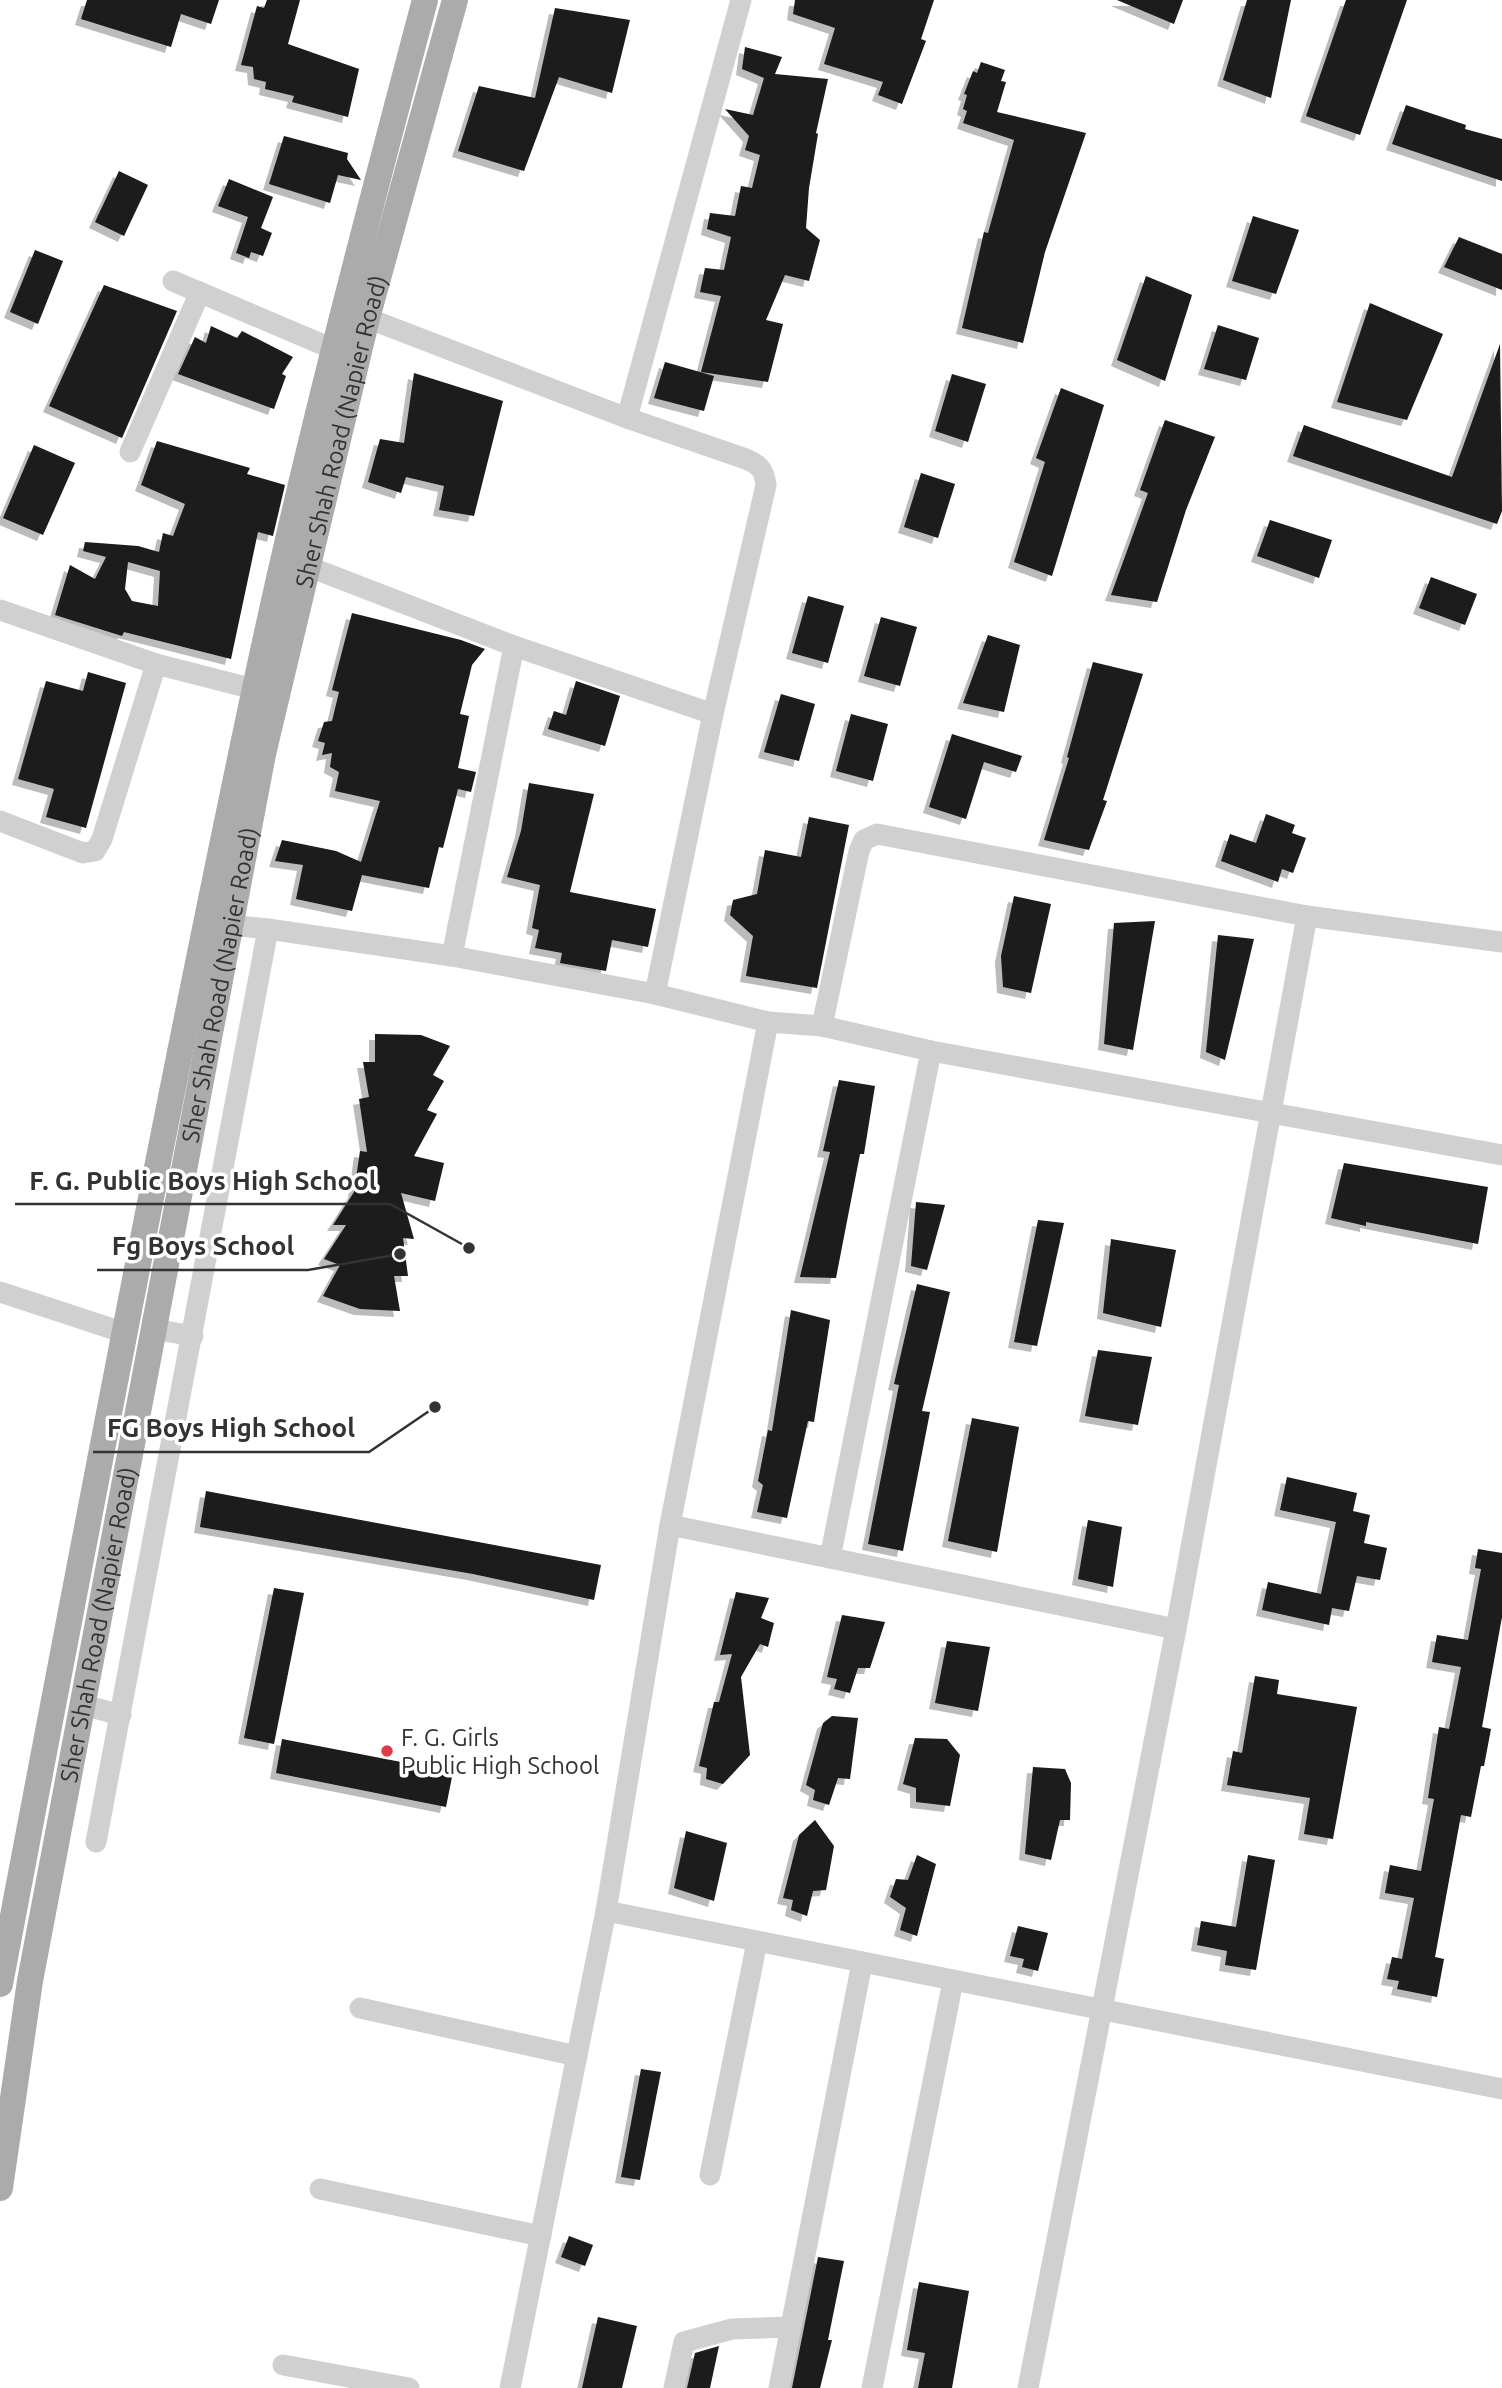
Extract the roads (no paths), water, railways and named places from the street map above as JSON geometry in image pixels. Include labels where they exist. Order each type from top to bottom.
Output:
[{"type":"main road","name":"Sher Shah Road (Napier Road)","points":[[0,1984],[124,1333],[254,690],[333,349],[425,0]]},
{"type":"main road","name":"Sher Shah Road (Napier Road)","points":[[0,2188],[30,1981],[263,754],[367,318],[455,0]]},
{"type":"street","points":[[627,418],[741,0]]},
{"type":"street","points":[[173,281],[333,349]]},
{"type":"street","points":[[130,452],[200,292]]},
{"type":"street","points":[[367,318],[627,418],[746,459],[758,464],[765,472],[766,485],[713,714],[655,994]]},
{"type":"street","points":[[307,566],[514,646],[713,714]]},
{"type":"street","points":[[0,610],[156,664],[254,690]]},
{"type":"street","points":[[452,956],[514,646]]},
{"type":"street","points":[[0,821],[83,853],[95,850],[102,839],[156,664]]},
{"type":"street","points":[[822,1026],[859,851],[864,840],[877,834],[1307,916],[1502,942]]},
{"type":"street","points":[[1028,2388],[1176,1629],[1268,1114],[1307,916]]},
{"type":"street","points":[[204,938],[230,925],[452,956],[655,994],[768,1022],[822,1026],[931,1051],[1502,1155]]},
{"type":"street","points":[[96,1842],[268,929]]},
{"type":"street","points":[[510,2388],[606,1911],[670,1525],[768,1022]]},
{"type":"street","points":[[830,1558],[931,1051]]},
{"type":"street","points":[[0,1292],[124,1333]]},
{"type":"street","points":[[153,1329],[193,1336]]},
{"type":"street","points":[[670,1525],[1176,1629]]},
{"type":"street","points":[[83,1706],[121,1715]]},
{"type":"street","points":[[606,1911],[1502,2089]]},
{"type":"street","points":[[709,2175],[757,1942]]},
{"type":"street","points":[[779,2388],[862,1963]]},
{"type":"street","points":[[872,2388],[953,1981]]},
{"type":"street","points":[[360,2008],[577,2056]]},
{"type":"street","points":[[320,2189],[541,2236]]},
{"type":"street","points":[[674,2388],[684,2342],[732,2329],[790,2327]]},
{"type":"street","points":[[283,2365],[408,2388]]},
{"type":"place","name":"F. G. Public Boys High School","points":[[469,1248]]},
{"type":"place","name":"Fg Boys School","points":[[400,1254]]},
{"type":"place","name":"FG Boys High School","points":[[435,1407]]},
{"type":"place","name":"F. G. Girls Public High School","points":[[387,1751]]}]
